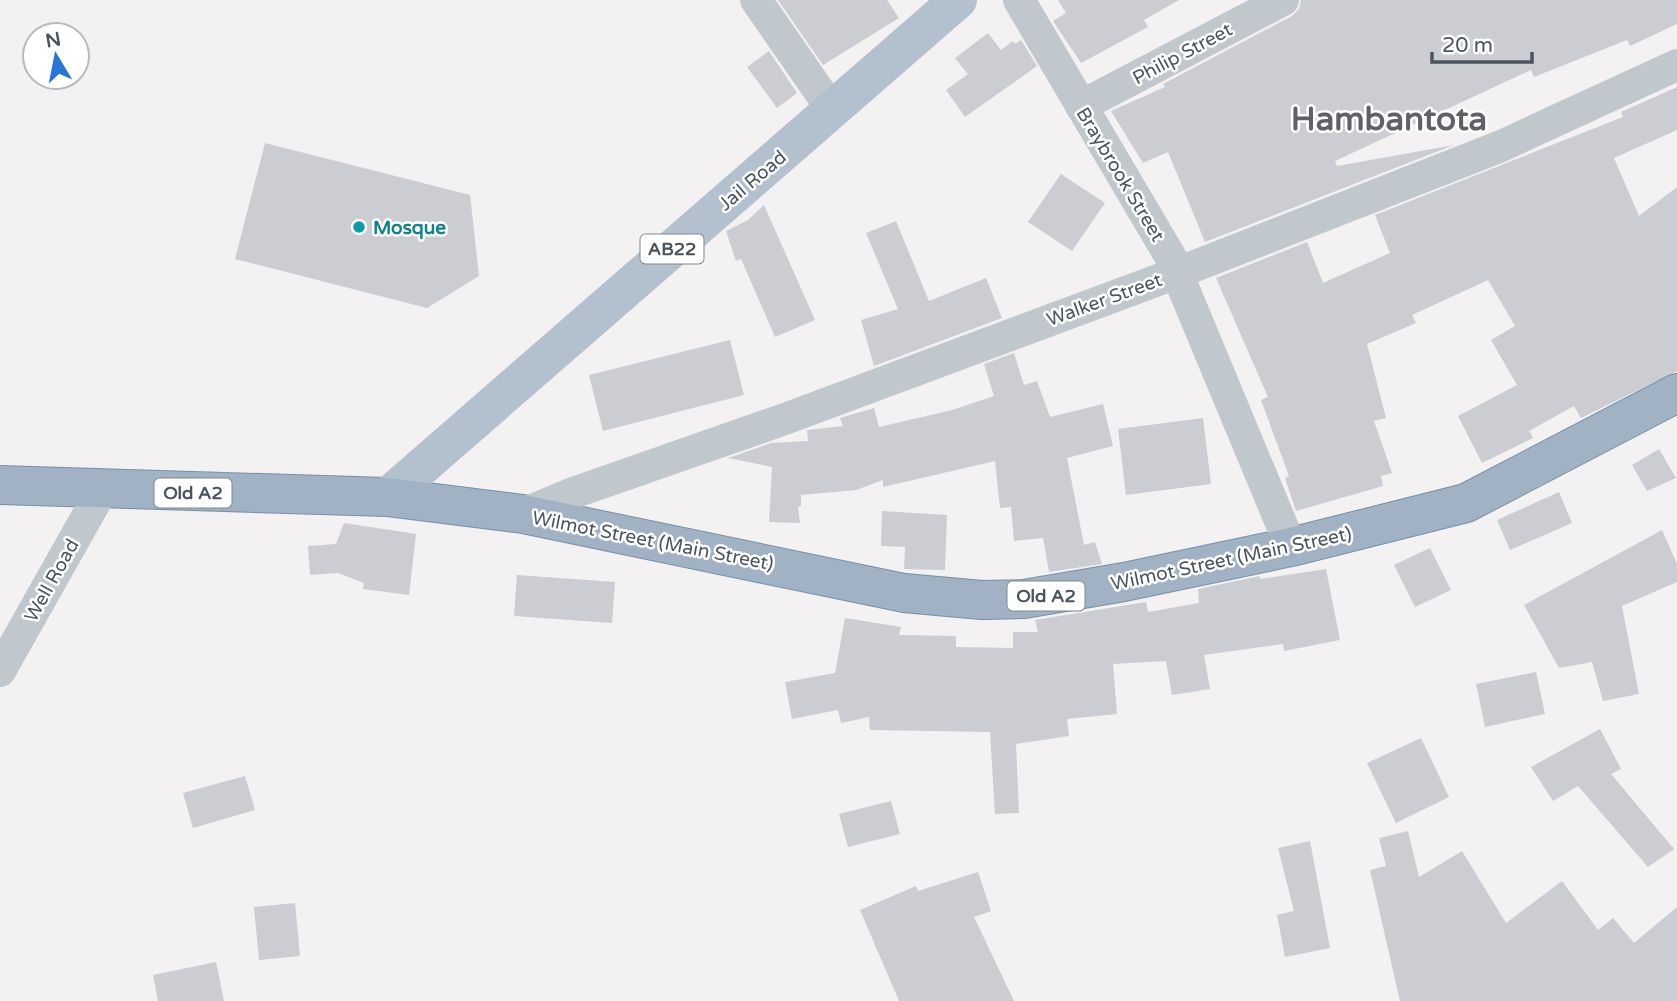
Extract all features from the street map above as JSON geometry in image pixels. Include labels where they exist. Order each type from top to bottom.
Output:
[{"type":"highway","name":"Wilmot Street (Main Street)","points":[[387,497],[523,514],[904,593],[982,600],[1061,594],[1291,547],[1466,503],[1677,393]]},
{"type":"highway","name":"Old A2","points":[[0,485],[387,497]]},
{"type":"main road","name":"Jail Road","points":[[387,497],[491,403],[833,111],[958,0]]},
{"type":"street","points":[[756,0],[833,111]]},
{"type":"street","name":"Braybrook Street","points":[[1019,0],[1177,273],[1291,547]]},
{"type":"street","name":"Philip Street","points":[[1081,106],[1283,0]]},
{"type":"street","name":"Walker Street","points":[[523,514],[573,493],[782,420],[1177,273],[1499,147],[1677,65]]},
{"type":"street","name":"Well Road","points":[[0,671],[102,490]]},
{"type":"building","points":[[778,0],[887,0],[899,18],[823,65]]},
{"type":"building","points":[[1058,0],[1179,0],[1144,20],[1148,27],[1081,63],[1053,21],[1066,13]]},
{"type":"building","points":[[1301,0],[1677,0],[1677,24],[1630,46],[1627,40],[1534,77],[1531,70],[1335,161],[1337,166],[1454,145],[1205,242],[1168,152],[1143,163],[1111,111],[1165,87],[1163,84],[1292,16],[1299,9]]},
{"type":"building","points":[[988,33],[1001,50],[1013,41],[1015,44],[1021,40],[1037,66],[965,117],[946,90],[968,74],[955,58]]},
{"type":"building","points":[[769,51],[797,93],[777,108],[747,67]]},
{"type":"building","points":[[1677,87],[1677,130],[1614,158],[1639,216],[1677,187],[1677,371],[1581,418],[1574,406],[1529,431],[1533,438],[1482,463],[1458,416],[1517,385],[1491,340],[1515,326],[1488,280],[1412,315],[1416,323],[1367,344],[1386,418],[1374,421],[1392,473],[1381,476],[1383,486],[1296,511],[1285,478],[1289,476],[1261,400],[1268,397],[1216,278],[1307,242],[1323,283],[1390,253],[1375,215],[1623,117],[1621,112]]},
{"type":"building","name":"Mosque","points":[[265,143],[470,195],[479,276],[427,308],[235,259]]},
{"type":"building","points":[[1061,174],[1105,203],[1072,251],[1028,222]]},
{"type":"building","points":[[764,205],[815,320],[775,337],[741,259],[736,261],[726,231],[748,220]]},
{"type":"building","points":[[896,221],[929,301],[986,278],[1002,318],[874,366],[861,320],[898,309],[866,233]]},
{"type":"building","points":[[730,340],[744,395],[603,431],[589,375]]},
{"type":"building","points":[[1014,353],[1024,385],[1037,381],[1050,417],[1103,404],[1113,446],[1067,458],[1084,545],[1095,542],[1102,564],[1049,572],[1043,538],[1014,541],[1011,507],[1000,508],[995,461],[883,487],[883,480],[856,490],[801,495],[801,506],[798,507],[800,523],[769,522],[772,467],[728,458],[771,443],[808,441],[807,430],[843,426],[840,418],[874,408],[879,427],[952,410],[994,396],[984,364]]},
{"type":"building","points":[[1203,418],[1211,484],[1126,495],[1118,429]]},
{"type":"building","points":[[1659,449],[1676,478],[1647,491],[1632,465]]},
{"type":"building","points":[[1559,492],[1572,523],[1510,550],[1497,520]]},
{"type":"building","points":[[882,511],[947,515],[945,570],[904,569],[905,547],[881,546]]},
{"type":"building","points":[[344,523],[416,534],[409,595],[363,589],[364,583],[338,573],[310,575],[308,546],[336,544]]},
{"type":"building","points":[[1662,530],[1677,564],[1677,582],[1622,606],[1639,694],[1603,701],[1592,662],[1559,668],[1524,605]]},
{"type":"building","points":[[1430,548],[1451,590],[1415,607],[1394,565]]},
{"type":"building","points":[[1326,569],[1340,640],[1284,651],[1283,644],[1204,655],[1210,689],[1172,695],[1166,661],[1113,664],[1117,714],[1067,719],[1069,736],[1016,744],[1019,813],[995,814],[990,732],[870,730],[869,717],[841,723],[838,710],[792,719],[785,682],[835,673],[845,618],[901,627],[899,635],[956,636],[956,647],[1013,648],[1013,632],[1038,632],[1035,620],[1146,602],[1148,612],[1199,603],[1198,589],[1260,576],[1260,579]]},
{"type":"building","points":[[517,575],[615,582],[612,623],[514,616]]},
{"type":"building","points":[[1536,672],[1545,714],[1485,727],[1476,684]]},
{"type":"building","points":[[1600,729],[1621,769],[1611,774],[1674,849],[1648,867],[1578,786],[1553,801],[1531,767]]},
{"type":"building","points":[[1421,738],[1449,797],[1396,823],[1367,763]]},
{"type":"building","points":[[245,776],[255,810],[193,828],[183,793]]},
{"type":"building","points":[[891,801],[900,834],[848,847],[839,814]]},
{"type":"building","points":[[1408,831],[1419,877],[1462,851],[1506,923],[1562,881],[1598,930],[1613,918],[1634,943],[1677,907],[1677,1001],[1400,1001],[1370,870],[1386,866],[1379,838]]},
{"type":"building","points":[[1310,841],[1330,948],[1285,957],[1277,915],[1294,911],[1278,848]]},
{"type":"building","points":[[978,872],[991,911],[974,917],[1014,1001],[899,1001],[860,910],[916,886],[918,891]]},
{"type":"building","points":[[295,903],[300,956],[259,960],[254,907]]},
{"type":"building","points":[[216,962],[224,1001],[158,1001],[153,975]]},
{"type":"place","name":"Mosque","points":[[359,227]]},
{"type":"district","name":"Hambantota","points":[[1389,118]]}]
